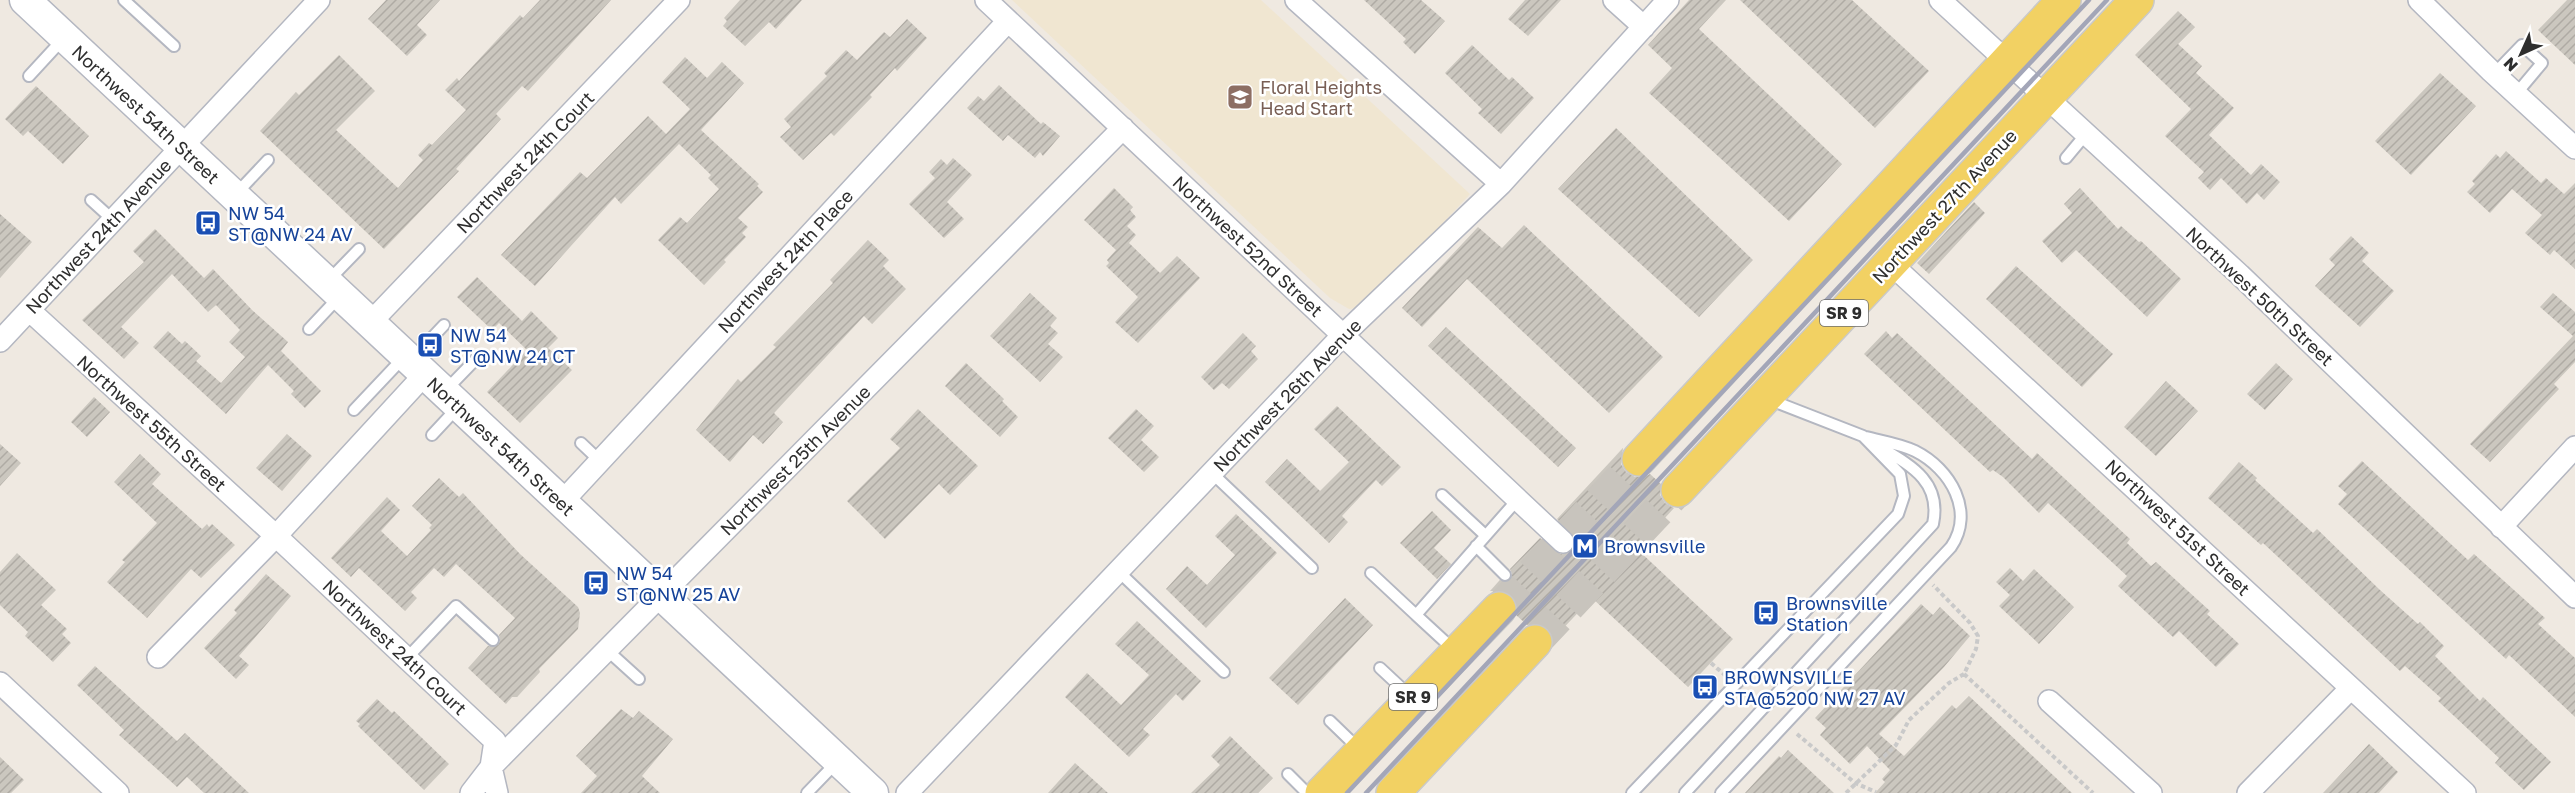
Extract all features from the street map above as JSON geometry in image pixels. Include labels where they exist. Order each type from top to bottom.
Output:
[{"type":"main road","name":"Northwest 54th Street","points":[[25,0],[873,793]]},
{"type":"main road","name":"SR 9","points":[[1639,459],[2064,0]]},
{"type":"main road","name":"Northwest 27th Avenue","points":[[1678,490],[2137,0]]},
{"type":"main road","points":[[1749,340],[1739,372],[1765,397]]},
{"type":"main road","name":"SR 9","points":[[1324,791],[1498,609]]},
{"type":"main road","name":"SR 9","points":[[1393,793],[1535,642]]},
{"type":"street","name":"Northwest 24th Avenue","points":[[0,341],[319,0]]},
{"type":"street","name":"Northwest 24th Court","points":[[370,323],[679,0]]},
{"type":"street","name":"Northwest 52nd Street","points":[[986,0],[1563,542]]},
{"type":"street","points":[[1296,0],[1501,184]]},
{"type":"street","points":[[1614,0],[1644,27]]},
{"type":"street","name":"Northwest 26th Avenue","points":[[907,793],[1343,335],[1501,184],[1668,0]]},
{"type":"street","name":"Northwest 50th Street","points":[[1940,0],[2240,275],[2575,597]]},
{"type":"street","points":[[2419,0],[2494,74],[2575,148]]},
{"type":"street","name":"Northwest 24th Place","points":[[562,502],[1008,21]]},
{"type":"street","name":"Northwest 25th Avenue","points":[[471,793],[491,767],[1123,129]]},
{"type":"street","name":"Northwest 51st Street","points":[[1890,263],[2465,793]]},
{"type":"street","name":"Northwest 55th Street","points":[[29,310],[276,536]]},
{"type":"street","points":[[158,657],[429,378]]},
{"type":"street","points":[[2501,527],[2575,447]]},
{"type":"street","name":"Northwest 24th Court","points":[[276,536],[495,741],[491,767]]},
{"type":"street","points":[[0,683],[118,793]]},
{"type":"street","points":[[2248,793],[2351,688]]},
{"type":"street","points":[[2049,701],[2151,793]]},
{"type":"street","points":[[491,767],[497,793]]},
{"type":"lane","points":[[124,0],[174,46]]},
{"type":"lane","points":[[29,76],[64,37]]},
{"type":"lane","points":[[2494,74],[2522,45],[2542,63],[2516,94]]},
{"type":"lane","points":[[2066,158],[2086,134]]},
{"type":"lane","points":[[234,196],[268,160]]},
{"type":"lane","points":[[91,200],[113,220]]},
{"type":"lane","points":[[309,328],[359,249]]},
{"type":"lane","points":[[432,435],[429,378],[444,325]]},
{"type":"lane","points":[[354,410],[478,357]]},
{"type":"lane","points":[[1722,793],[1959,536],[1962,506],[1952,486],[1937,468],[1916,451],[1863,436],[1765,397]]},
{"type":"lane","points":[[1632,793],[1898,514],[1904,495],[1900,474],[1863,436]]},
{"type":"lane","points":[[1684,793],[1934,524],[1936,511],[1934,498],[1922,477],[1911,465],[1863,436]]},
{"type":"lane","points":[[581,443],[600,461]]},
{"type":"lane","points":[[1212,473],[1312,568]]},
{"type":"lane","points":[[1442,495],[1485,535]]},
{"type":"lane","points":[[1416,615],[1518,499]]},
{"type":"lane","points":[[1476,546],[1505,575]]},
{"type":"lane","points":[[1118,571],[1224,672]]},
{"type":"lane","points":[[1371,573],[1456,653]]},
{"type":"lane","points":[[406,658],[456,606],[492,640]]},
{"type":"lane","points":[[607,650],[639,679]]},
{"type":"lane","points":[[1380,668],[1412,698]]},
{"type":"lane","points":[[1330,721],[1361,752]]},
{"type":"lane","points":[[807,793],[838,760]]},
{"type":"lane","points":[[1288,774],[1324,791]]},
{"type":"path","points":[[1846,793],[1896,745],[1909,720],[1936,698],[1949,683],[1964,674],[1976,649],[1978,636],[1970,623],[1924,576]]},
{"type":"path","points":[[1964,674],[2093,793]]},
{"type":"shaded area","name":"Floral Heights Head Start","points":[[1012,0],[1261,0],[1470,194],[1369,303],[1349,309],[1330,298]]},
{"type":"building","points":[[386,0],[440,0],[417,25],[427,35],[407,56],[368,19]]},
{"type":"building","points":[[540,0],[611,0],[528,91],[522,86],[496,114],[501,119],[456,169],[459,171],[384,249],[260,131],[296,92],[299,95],[339,55],[375,91],[336,130],[398,188],[423,160],[418,155],[429,143],[432,145],[466,110],[445,90],[457,78],[459,81],[520,15],[523,18]]},
{"type":"building","points":[[740,0],[802,0],[776,29],[769,22],[745,46],[723,26],[727,21],[724,18]]},
{"type":"building","points":[[1364,0],[1421,0],[1445,21],[1415,54],[1403,42],[1406,39]]},
{"type":"building","points":[[1525,0],[1561,0],[1528,36],[1508,19]]},
{"type":"building","points":[[1689,0],[1726,0],[1699,29],[1842,164],[1789,221],[1649,93],[1672,68],[1648,45]]},
{"type":"building","points":[[1740,0],[1852,0],[1929,71],[1875,128]]},
{"type":"building","points":[[2567,0],[2575,0],[2575,65],[2538,30]]},
{"type":"building","points":[[2178,11],[2195,27],[2178,44],[2202,66],[2196,73],[2234,108],[2209,135],[2251,175],[2261,164],[2280,182],[2264,200],[2257,193],[2247,204],[2221,178],[2210,190],[2198,178],[2204,172],[2165,136],[2191,109],[2135,55]]},
{"type":"building","points":[[907,19],[927,38],[897,71],[895,68],[870,95],[872,97],[834,136],[831,133],[803,160],[780,137],[791,127],[784,119],[827,76],[824,73],[846,50],[857,60],[884,32],[890,37]]},
{"type":"building","points":[[1472,45],[1509,80],[1512,77],[1534,98],[1501,134],[1478,113],[1482,109],[1445,73]]},
{"type":"building","points":[[685,57],[707,78],[722,62],[744,83],[701,130],[759,184],[757,186],[763,192],[738,218],[748,227],[742,233],[746,237],[704,285],[658,240],[680,217],[687,223],[719,189],[708,178],[711,175],[679,144],[621,204],[615,197],[535,286],[501,255],[580,172],[587,178],[648,116],[666,134],[690,109],[662,82]]},
{"type":"building","points":[[2440,73],[2476,106],[2411,175],[2375,141]]},
{"type":"building","points":[[999,85],[1041,124],[1043,122],[1060,136],[1043,156],[1040,152],[1035,158],[1008,135],[1003,141],[967,108],[978,96],[984,101]]},
{"type":"building","points":[[36,86],[89,136],[63,164],[28,131],[23,136],[5,119]]},
{"type":"building","points":[[1616,128],[1753,260],[1699,317],[1558,189]]},
{"type":"building","points":[[2506,151],[2541,183],[2546,178],[2564,194],[2575,183],[2575,269],[2554,250],[2550,255],[2525,233],[2542,215],[2512,189],[2490,213],[2467,192],[2475,184],[2472,181],[2496,154],[2500,158]]},
{"type":"building","points":[[953,158],[972,175],[947,202],[964,219],[944,238],[909,204],[935,178],[929,172],[941,159],[947,165]]},
{"type":"building","points":[[1114,188],[1133,207],[1130,210],[1136,217],[1127,226],[1136,235],[1129,243],[1160,273],[1177,256],[1200,278],[1138,343],[1115,322],[1138,297],[1106,266],[1109,263],[1107,260],[1116,250],[1084,220]]},
{"type":"building","points":[[2080,188],[2118,229],[2121,226],[2139,242],[2141,241],[2181,279],[2147,317],[2076,250],[2062,263],[2042,241],[2072,213],[2064,204]]},
{"type":"building","points":[[1974,202],[1985,213],[1929,274],[1917,263]]},
{"type":"building","points":[[0,214],[32,242],[0,278]]},
{"type":"building","points":[[1524,225],[1663,357],[1609,413],[1467,279],[1422,327],[1402,308],[1478,227],[1502,248]]},
{"type":"building","points":[[155,229],[204,278],[213,269],[252,310],[288,342],[281,351],[321,391],[305,408],[291,394],[294,391],[268,365],[226,414],[153,347],[168,331],[182,344],[185,341],[201,356],[196,361],[221,383],[245,357],[229,342],[240,330],[216,305],[208,312],[172,274],[121,327],[139,343],[124,359],[82,320],[144,262],[133,251]]},
{"type":"building","points":[[2351,236],[2369,253],[2362,261],[2394,291],[2360,327],[2315,286],[2335,265],[2329,259]]},
{"type":"building","points":[[868,240],[889,260],[883,266],[906,289],[872,324],[864,316],[774,413],[783,422],[763,444],[753,435],[730,462],[696,430],[738,379],[741,382],[776,347],[773,345],[833,283],[830,280]]},
{"type":"building","points":[[2016,266],[2113,354],[2082,387],[1986,299]]},
{"type":"building","points":[[477,277],[522,321],[531,311],[558,338],[548,348],[572,370],[520,423],[487,392],[527,350],[499,323],[492,330],[457,297]]},
{"type":"building","points":[[1030,293],[1057,318],[1050,326],[1058,333],[1048,344],[1063,357],[1040,382],[990,336]]},
{"type":"building","points":[[2553,293],[2575,312],[2575,362],[2554,384],[2559,389],[2490,462],[2470,444],[2573,336],[2540,307]]},
{"type":"building","points":[[1446,327],[1576,448],[1558,467],[1428,346]]},
{"type":"building","points":[[1886,331],[1892,338],[1897,333],[2032,459],[2037,453],[2130,539],[2127,543],[2151,566],[2156,562],[2210,611],[2207,614],[2239,644],[2216,667],[2179,631],[2173,637],[2118,586],[2127,576],[2048,503],[2039,513],[2003,477],[1993,470],[1990,472],[1864,354]]},
{"type":"building","points":[[1243,333],[1256,346],[1251,351],[1258,359],[1229,389],[1222,383],[1214,390],[1201,377]]},
{"type":"building","points":[[966,363],[1004,399],[1002,401],[1018,417],[1000,437],[945,386]]},
{"type":"building","points":[[2276,363],[2293,379],[2265,410],[2247,394]]},
{"type":"building","points":[[2166,381],[2198,411],[2156,456],[2124,427]]},
{"type":"building","points":[[94,397],[110,412],[87,437],[71,422]]},
{"type":"building","points":[[1337,406],[1401,467],[1382,486],[1376,480],[1342,516],[1348,522],[1329,543],[1265,482],[1287,459],[1320,491],[1349,462],[1314,429]]},
{"type":"building","points":[[918,409],[978,466],[950,495],[939,484],[885,539],[847,501],[900,448],[890,439]]},
{"type":"building","points":[[1136,409],[1154,426],[1141,440],[1159,457],[1144,472],[1108,438]]},
{"type":"building","points":[[287,434],[312,456],[282,491],[256,468]]},
{"type":"building","points":[[0,444],[21,463],[0,486]]},
{"type":"building","points":[[1623,448],[1621,464],[1626,472],[1635,477],[1650,474],[1661,484],[1660,495],[1665,503],[1674,508],[1637,549],[1733,639],[1688,687],[1592,598],[1553,639],[1547,628],[1539,624],[1527,625],[1516,615],[1517,604],[1512,595],[1503,591],[1490,591],[1500,580],[1506,582],[1511,580],[1510,569],[1540,538],[1560,554],[1572,551],[1575,538],[1557,519]]},
{"type":"building","points":[[140,454],[161,474],[152,484],[202,529],[207,524],[209,527],[212,524],[235,545],[201,578],[191,569],[147,618],[107,582],[125,562],[122,560],[157,523],[114,482]]},
{"type":"building","points":[[2362,461],[2468,560],[2474,554],[2545,618],[2538,624],[2575,658],[2575,717],[2509,655],[2506,659],[2338,504],[2347,494],[2338,486]]},
{"type":"building","points":[[2239,462],[2257,478],[2255,480],[2313,533],[2317,529],[2380,590],[2418,624],[2420,622],[2444,646],[2435,656],[2480,701],[2483,697],[2551,762],[2524,790],[2495,763],[2499,758],[2438,701],[2441,698],[2405,666],[2400,671],[2263,543],[2261,545],[2208,498]]},
{"type":"building","points":[[439,478],[459,497],[463,493],[520,554],[578,607],[580,613],[578,629],[539,669],[540,672],[517,697],[512,697],[506,704],[468,668],[488,646],[498,645],[499,635],[515,618],[456,564],[444,577],[434,568],[411,592],[417,598],[405,611],[359,568],[351,577],[331,558],[387,497],[400,510],[381,531],[407,556],[431,530],[429,528],[432,525],[412,506]]},
{"type":"building","points":[[1432,511],[1451,530],[1434,548],[1451,564],[1437,579],[1400,543]]},
{"type":"building","points":[[1236,514],[1277,553],[1206,628],[1166,589],[1187,566],[1207,585],[1235,555],[1215,536]]},
{"type":"building","points":[[17,553],[56,590],[41,605],[67,629],[62,634],[71,643],[53,662],[25,636],[28,632],[0,605],[0,572]]},
{"type":"building","points":[[2010,568],[2023,581],[2034,569],[2074,607],[2039,644],[1999,606],[2010,595],[1996,582]]},
{"type":"building","points":[[266,574],[291,596],[239,656],[249,665],[236,679],[204,648],[237,613],[234,610]]},
{"type":"building","points":[[1345,598],[1373,625],[1298,705],[1269,678]]},
{"type":"building","points":[[1921,604],[1933,615],[1940,607],[1970,636],[1944,667],[1879,734],[1904,756],[1952,705],[1956,709],[1969,696],[2072,793],[1875,793],[1885,782],[1882,779],[1890,770],[1867,746],[1850,764],[1820,735],[1826,728],[1815,718]]},
{"type":"building","points":[[1137,621],[1201,681],[1183,701],[1176,694],[1143,729],[1150,735],[1129,757],[1065,697],[1087,673],[1121,705],[1149,675],[1115,644]]},
{"type":"building","points":[[95,666],[177,741],[185,733],[249,793],[204,793],[187,777],[177,787],[119,735],[124,730],[77,685]]},
{"type":"building","points":[[377,699],[392,713],[394,711],[449,764],[424,790],[358,726],[360,724],[356,721]]},
{"type":"building","points":[[621,709],[633,718],[639,711],[673,739],[642,776],[660,793],[581,793],[597,776],[576,756]]},
{"type":"building","points":[[1230,736],[1273,778],[1258,793],[1191,793],[1220,765],[1211,756]]},
{"type":"building","points":[[2369,744],[2398,772],[2379,793],[2323,793]]},
{"type":"building","points":[[1788,750],[1834,793],[1745,793],[1779,756],[1781,758]]},
{"type":"building","points":[[0,757],[24,780],[11,793],[0,793]]},
{"type":"building","points":[[1075,763],[1108,793],[1048,793]]},
{"type":"tunnel","points":[[1499,609],[1639,459]]},
{"type":"tunnel","points":[[1535,642],[1678,490]]},
{"type":"railway","points":[[1347,793],[2089,0]]},
{"type":"railway","points":[[1366,793],[2107,0]]},
{"type":"place","name":"Floral Heights Head Start","points":[[1240,97]]},
{"type":"place","name":"NW 54 ST@NW 24 AV","points":[[208,223]]},
{"type":"place","name":"NW 54 ST@NW 24 CT","points":[[430,345]]},
{"type":"place","name":"Brownsville","points":[[1585,546]]},
{"type":"place","name":"NW 54 ST@NW 25 AV","points":[[596,583]]},
{"type":"place","name":"Brownsville Station","points":[[1766,613]]},
{"type":"place","name":"BROWNSVILLE STA@5200 NW 27 AV","points":[[1705,687]]}]
